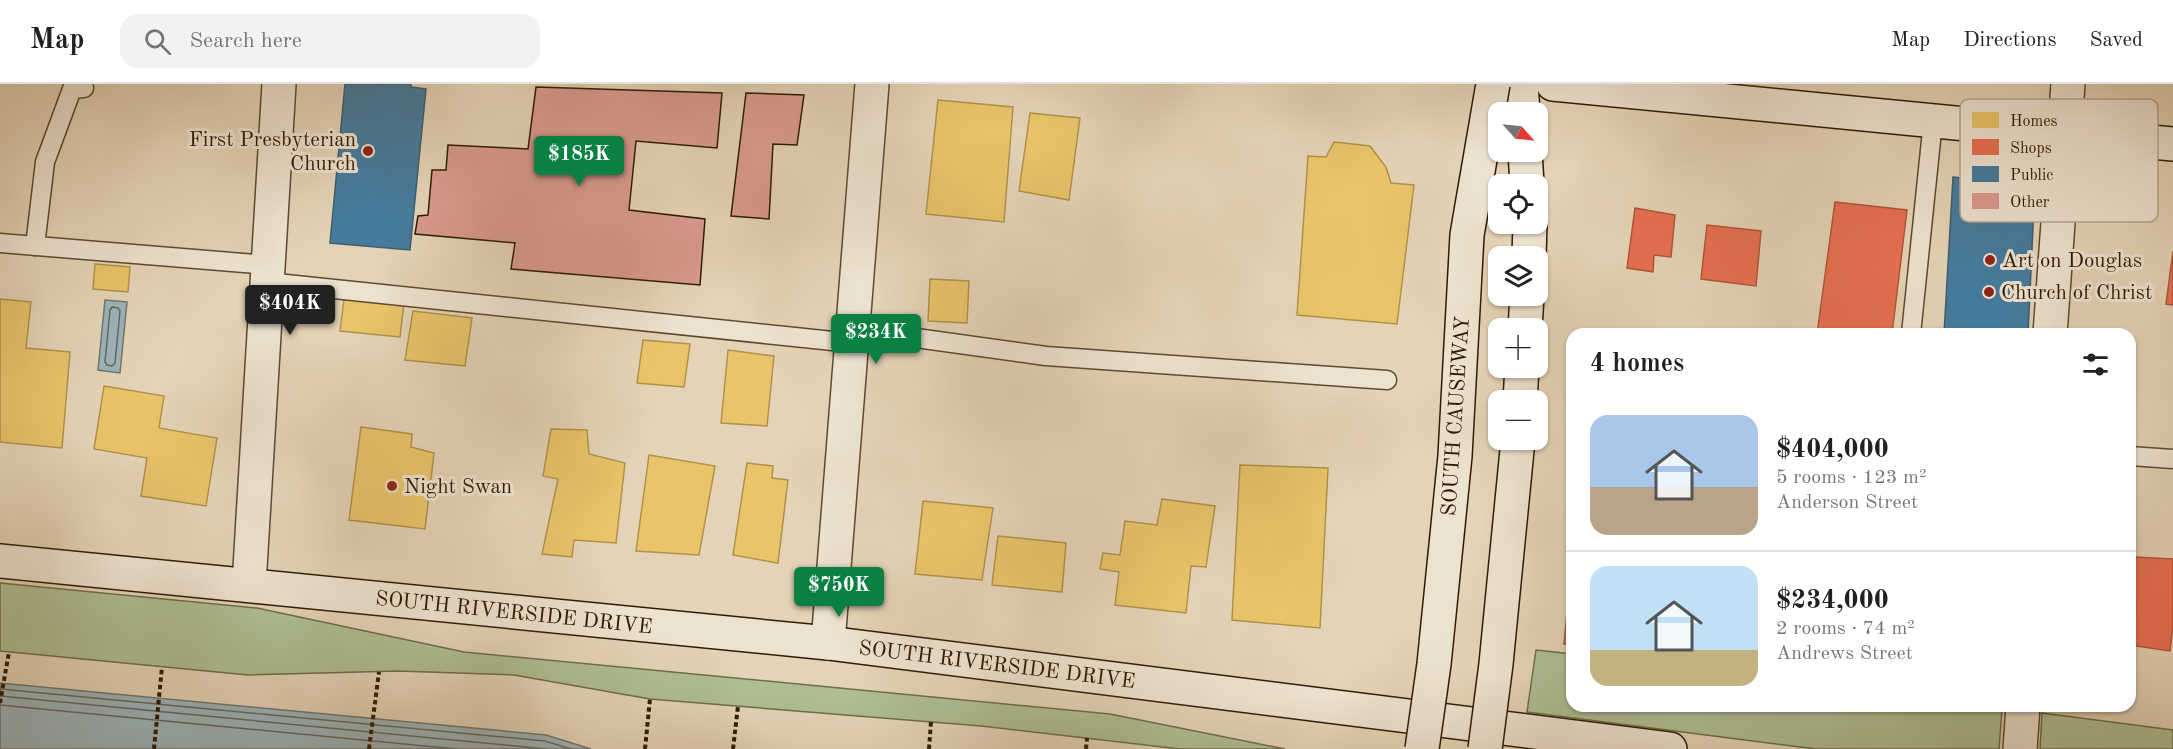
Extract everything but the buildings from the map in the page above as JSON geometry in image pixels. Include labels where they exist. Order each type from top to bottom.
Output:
[{"type":"street","points":[[249,585],[279,84]]},
{"type":"street","points":[[828,643],[872,84]]},
{"type":"street","name":"SOUTH CAUSEWAY","points":[[1422,749],[1434,664],[1455,456],[1467,234],[1493,84]]},
{"type":"street","points":[[1521,84],[1522,102]]},
{"type":"street","points":[[1553,84],[1621,87],[1960,124]]},
{"type":"street","points":[[2067,99],[2068,84]]},
{"type":"street","points":[[2158,143],[2173,144]]},
{"type":"street","points":[[2050,328],[2058,222]]},
{"type":"street","points":[[1485,749],[1496,664],[1517,450]]},
{"type":"street","name":"SOUTH RIVERSIDE DRIVE","points":[[0,561],[828,643],[1670,749]]},
{"type":"street","points":[[2020,749],[2023,712]]},
{"type":"lane","points":[[35,246],[45,162],[72,88],[84,87]]},
{"type":"lane","points":[[1912,328],[1933,121]]},
{"type":"lane","points":[[0,243],[852,340],[909,337],[1046,356],[1388,380]]},
{"type":"lane","points":[[2136,456],[2173,459]]},
{"type":"path","points":[[0,703],[9,652]]},
{"type":"path","points":[[154,749],[162,666]]},
{"type":"path","points":[[369,749],[379,672]]},
{"type":"path","points":[[645,749],[650,699]]},
{"type":"path","points":[[733,749],[738,706]]},
{"type":"path","points":[[929,749],[931,722]]},
{"type":"path","points":[[1086,749],[1087,738]]},
{"type":"green space","points":[[0,583],[257,608],[464,652],[1110,714],[1285,749],[1180,749],[981,726],[650,699],[514,675],[398,671],[248,675],[0,651]]},
{"type":"green space","points":[[1536,650],[1566,653],[1566,712],[2002,712],[1999,749],[1816,749],[1527,712]]},
{"type":"green space","points":[[2042,713],[2173,730],[2173,749],[2040,749]]},
{"type":"water","points":[[105,300],[127,302],[120,373],[98,370]]},
{"type":"water","points":[[0,683],[546,735],[591,749],[0,749]]},
{"type":"place","name":"First Presbyterian Church","points":[[368,151]]},
{"type":"place","name":"Art on Douglas","points":[[1990,260]]},
{"type":"place","name":"Church of Christ","points":[[1989,292]]},
{"type":"place","name":"Night Swan","points":[[392,486]]}]
